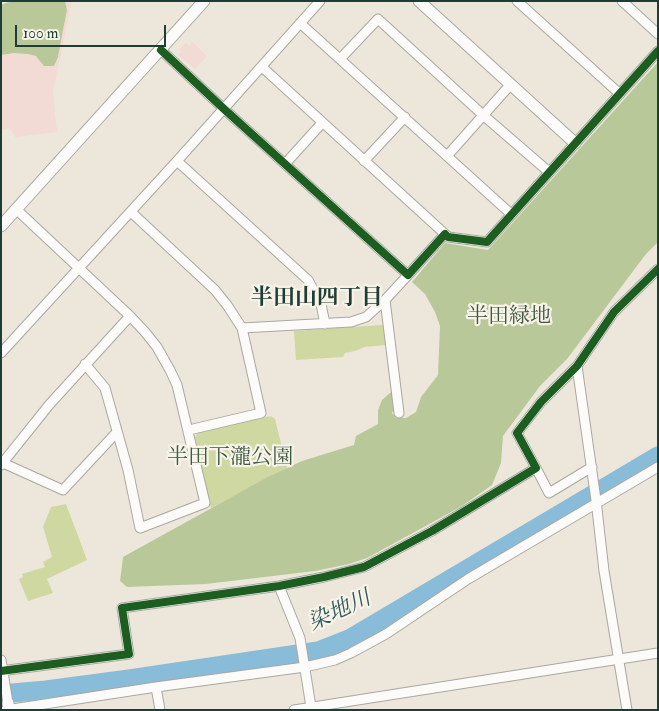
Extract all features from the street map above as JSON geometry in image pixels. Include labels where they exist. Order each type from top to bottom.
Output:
[{"type":"street","points":[[1,226],[162,50],[204,1]]},
{"type":"street","points":[[1,353],[320,1]]},
{"type":"street","points":[[419,1],[575,143]]},
{"type":"street","points":[[518,1],[620,94]]},
{"type":"street","points":[[622,1],[658,34]]},
{"type":"street","points":[[340,59],[378,19],[483,115],[549,172]]},
{"type":"street","points":[[300,23],[511,214]]},
{"type":"street","points":[[162,50],[408,275]]},
{"type":"street","points":[[262,67],[448,237],[484,243],[658,51]]},
{"type":"street","points":[[447,156],[511,84]]},
{"type":"street","points":[[364,161],[405,117]]},
{"type":"street","points":[[285,164],[322,123]]},
{"type":"street","points":[[177,161],[308,280],[321,304],[325,324]]},
{"type":"street","points":[[17,210],[130,316],[152,341],[177,385],[205,503],[140,528],[128,470],[105,388],[85,364]]},
{"type":"street","points":[[130,212],[215,290],[228,305],[242,328],[261,412],[189,430]]},
{"type":"street","points":[[242,328],[351,322],[366,317],[385,300],[445,234]]},
{"type":"street","points":[[592,467],[549,493],[517,433],[541,402],[577,366],[614,312],[658,269]]},
{"type":"street","points":[[385,300],[399,412]]},
{"type":"street","points":[[117,432],[63,490],[2,464],[49,405],[130,316]]},
{"type":"street","points":[[577,366],[597,502],[604,571],[627,710]]},
{"type":"street","points":[[1,660],[8,708],[304,663],[335,660],[352,654],[386,634],[468,579],[658,467]]},
{"type":"street","points":[[2,671],[129,654],[122,608],[279,586],[364,567],[432,531],[536,468]]},
{"type":"street","points":[[644,474],[658,473]]},
{"type":"street","points":[[279,586],[300,638],[311,706]]},
{"type":"street","points":[[294,710],[658,653]]},
{"type":"street","points":[[156,686],[160,710]]},
{"type":"shaded area","points":[[12,1],[72,1],[53,91],[57,132],[15,137],[10,128],[1,130],[1,5]]},
{"type":"shaded area","points":[[192,41],[207,56],[195,69],[178,55],[181,52],[179,50],[185,43],[190,46]]},
{"type":"green space","points":[[12,1],[65,1],[67,10],[58,57],[54,66],[44,66],[36,56],[28,54],[14,53],[1,55],[1,5]]},
{"type":"green space","name":"半田緑地","points":[[658,62],[658,242],[646,254],[567,359],[540,386],[503,436],[501,463],[492,485],[462,506],[367,558],[349,564],[315,571],[206,584],[127,587],[120,581],[123,557],[266,478],[302,461],[354,445],[356,436],[378,424],[378,410],[382,400],[391,392],[395,408],[392,413],[396,418],[406,418],[416,412],[421,397],[438,375],[440,326],[425,294],[412,282],[445,243],[488,250]]},
{"type":"green space","points":[[383,325],[386,345],[365,347],[345,353],[343,357],[296,360],[294,331]]},
{"type":"green space","name":"半田下瀧公園","points":[[271,416],[275,419],[287,468],[211,508],[195,437],[200,431]]},
{"type":"green space","points":[[66,504],[87,560],[47,579],[53,593],[28,601],[19,579],[23,577],[22,574],[45,567],[43,562],[52,557],[43,527],[51,507]]},
{"type":"waterway","name":"染地川","points":[[1,694],[129,679],[318,651],[351,638],[658,456]]},
{"type":"cycle path","points":[[161,50],[408,275],[445,234],[448,237],[487,242],[658,51]]},
{"type":"cycle path","points":[[1,671],[129,654],[122,608],[279,586],[364,567],[432,531],[536,468],[517,433],[541,402],[577,366],[614,312],[658,269]]},
{"type":"district","name":"半田山四丁目","points":[[317,299]]}]
